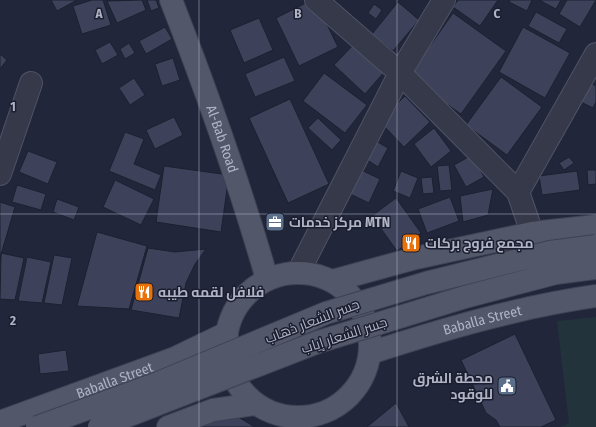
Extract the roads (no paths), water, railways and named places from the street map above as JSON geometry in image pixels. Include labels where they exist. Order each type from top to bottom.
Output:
[{"type":"main road","name":"Al-Bab Road","points":[[171,0],[192,54],[250,219],[267,280]]},
{"type":"main road","points":[[332,281],[416,258],[532,232],[596,226]]},
{"type":"main road","name":"جسر الشعار ذهاب","points":[[37,427],[158,383],[326,313],[426,283],[542,254],[596,246]]},
{"type":"main road","name":"جسر الشعار إياب","points":[[99,427],[318,342],[548,275],[596,268]]},
{"type":"main road","points":[[298,273],[315,275],[332,281],[354,299],[362,311],[369,332],[370,353],[365,373],[355,391],[321,421],[287,417],[271,412],[256,404],[244,394],[235,380],[229,365],[226,349],[227,333],[232,316],[241,301],[253,289],[267,280],[282,274],[298,273]]},
{"type":"main road","name":"Baballa Street","points":[[370,353],[461,324],[565,300],[596,296]]},
{"type":"main road","name":"Baballa Street","points":[[0,420],[175,358],[227,333]]},
{"type":"main road","points":[[168,427],[213,410],[256,404]]},
{"type":"street","points":[[316,0],[400,73],[518,192],[532,232]]},
{"type":"street","points":[[298,273],[400,73],[444,0]]},
{"type":"street","points":[[518,192],[596,54]]},
{"type":"street","points":[[0,174],[31,83]]},
{"type":"place","name":"مركز خدمات MTN","points":[[275,222]]},
{"type":"place","name":"مجمع فروج بركات","points":[[411,243]]},
{"type":"place","name":"فلافل لقمه طيبه","points":[[144,292]]},
{"type":"place","name":"محطة الشرق للوقود","points":[[507,386]]}]
